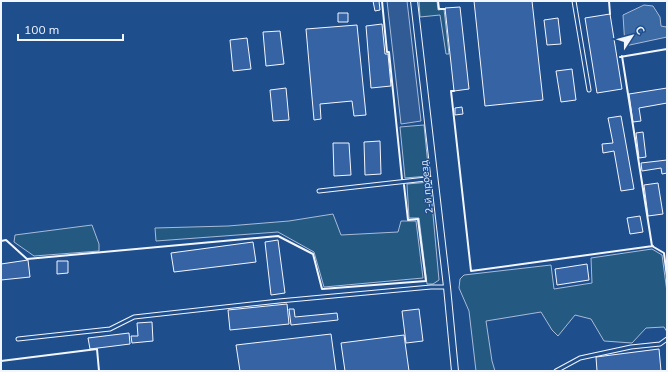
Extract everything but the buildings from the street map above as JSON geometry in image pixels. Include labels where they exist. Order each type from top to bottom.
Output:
[{"type":"street","name":"2-й проезд","points":[[414,1],[435,178],[455,371]]},
{"type":"lane","points":[[574,1],[589,90]]},
{"type":"lane","points":[[319,191],[435,178]]},
{"type":"lane","points":[[18,339],[110,329],[134,317],[279,301],[431,287],[447,287]]},
{"type":"lane","points":[[556,371],[580,358],[631,347],[660,344],[667,339]]},
{"type":"shaded area","points":[[387,1],[407,1],[421,121],[401,124]]},
{"type":"shaded area","points":[[419,1],[437,1],[438,10],[444,9],[449,54],[446,54],[440,15],[420,17]]},
{"type":"shaded area","points":[[644,5],[653,6],[660,17],[661,26],[666,27],[667,24],[667,37],[625,46],[623,15]]},
{"type":"shaded area","points":[[424,125],[429,176],[405,178],[400,127]]},
{"type":"shaded area","points":[[430,182],[439,280],[433,284],[427,284],[419,218],[409,218],[407,184]]},
{"type":"shaded area","points":[[333,214],[341,235],[398,232],[401,221],[416,221],[423,278],[324,287],[314,252],[278,232],[156,241],[155,228],[228,226],[289,221]]},
{"type":"shaded area","points":[[92,225],[99,244],[99,251],[34,256],[14,242],[15,235]]},
{"type":"shaded area","points":[[652,249],[662,255],[667,292],[667,332],[664,327],[646,328],[632,343],[604,341],[591,319],[575,315],[558,336],[552,330],[541,312],[486,321],[495,371],[476,371],[469,311],[459,288],[460,279],[464,275],[551,265],[554,289],[592,283],[591,258]]},
{"type":"wall","points":[[382,1],[387,52],[389,52],[402,179]]},
{"type":"wall","points":[[438,1],[439,9],[445,9]]},
{"type":"wall","points":[[609,1],[610,14]]},
{"type":"wall","points":[[620,57],[667,49]]},
{"type":"wall","points":[[622,56],[652,246],[664,253],[667,277]]},
{"type":"wall","points":[[454,91],[451,91],[471,271],[653,246]]},
{"type":"wall","points":[[1,241],[6,240],[27,259],[278,236],[313,254],[322,289],[426,281],[418,219],[408,220],[404,185]]},
{"type":"wall","points":[[1,361],[97,349],[99,371]]}]
